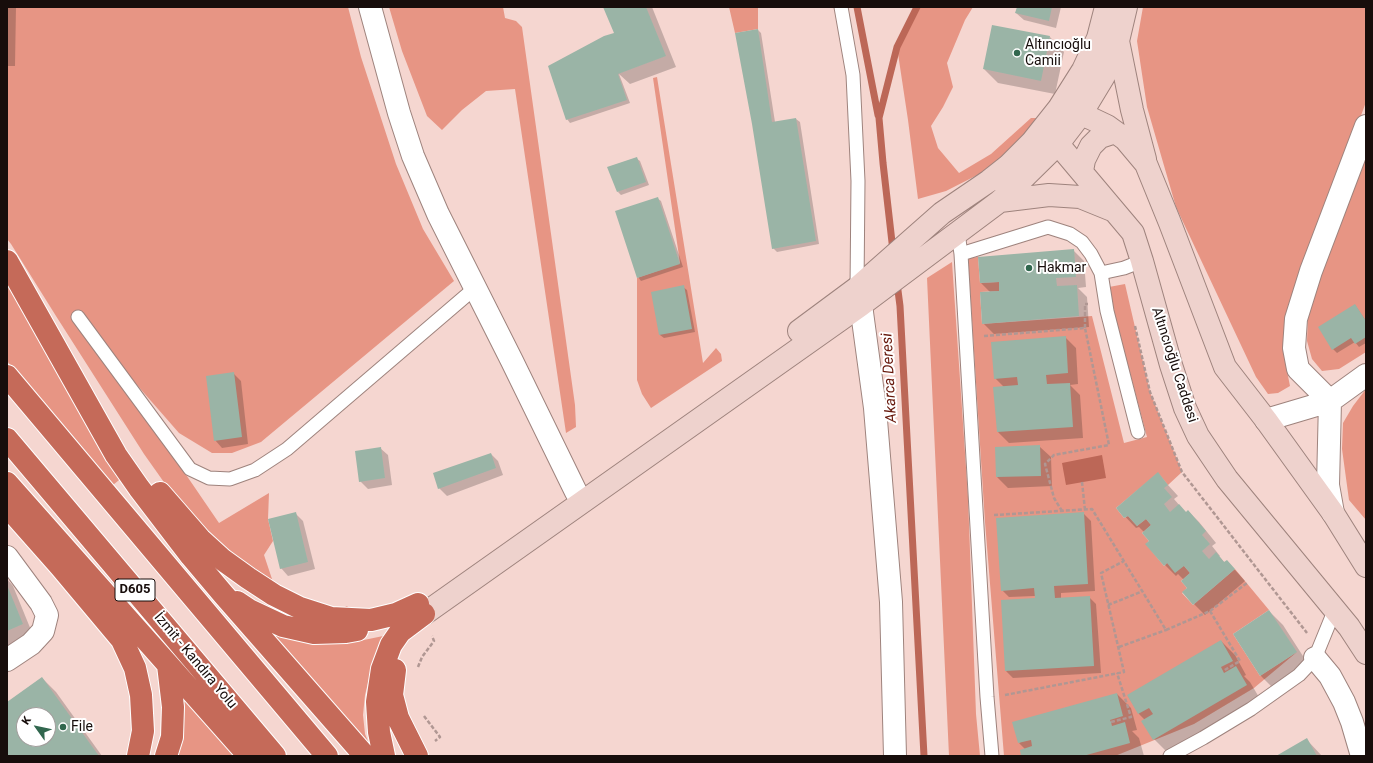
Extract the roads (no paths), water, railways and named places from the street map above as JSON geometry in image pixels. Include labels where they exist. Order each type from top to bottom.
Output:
[{"type":"highway","points":[[7,244],[24,268],[72,355],[138,463],[163,497],[200,539],[223,560],[248,578],[300,608],[331,618],[371,620],[421,609]]},
{"type":"highway","points":[[7,261],[116,455],[165,522],[222,594],[366,756]]},
{"type":"highway","points":[[7,376],[327,756]]},
{"type":"highway","name":"İzmit - Kandıra Yolu","points":[[7,439],[276,756]]},
{"type":"highway","points":[[7,483],[249,756]]},
{"type":"highway","points":[[7,506],[122,640],[135,668],[141,695],[143,731],[138,756]]},
{"type":"highway","points":[[222,594],[249,610],[283,626],[314,633],[346,632],[374,627],[421,609]]},
{"type":"highway","points":[[384,756],[379,732],[377,702],[382,669],[392,645],[400,632],[421,609]]},
{"type":"highway","points":[[417,756],[398,718],[392,695],[396,665],[421,609]]},
{"type":"highway","points":[[166,756],[172,737],[173,707],[168,665]]},
{"type":"main road","points":[[421,609],[859,296],[942,213],[1008,166],[1054,116],[1083,70],[1098,38],[1106,7]]},
{"type":"main road","points":[[421,609],[576,492],[859,296],[960,244],[1000,201],[1058,144],[1081,114],[1104,76],[1118,41],[1126,7]]},
{"type":"main road","points":[[1118,41],[1132,110],[1146,164],[1225,368],[1266,420],[1333,513],[1366,566]]},
{"type":"main road","points":[[1054,116],[1071,108],[1107,126],[1125,139],[1146,164]]},
{"type":"main road","name":"Altıncıoğlu Caddesi","points":[[1054,116],[1051,134],[1133,233],[1173,372],[1185,408],[1198,436],[1227,479],[1335,609],[1366,653]]},
{"type":"main road","points":[[1082,171],[1084,160],[1091,146],[1100,137],[1114,132]]},
{"type":"main road","points":[[1000,201],[1049,195],[1080,197],[1114,211]]},
{"type":"street","points":[[370,7],[399,113],[413,156],[438,214],[576,492]]},
{"type":"street","points":[[1333,513],[1328,485],[1330,401],[1298,369],[1294,348],[1296,319],[1311,271],[1366,126]]},
{"type":"street","points":[[859,296],[875,408],[891,602],[895,756]]},
{"type":"street","points":[[1266,420],[1330,401],[1366,374]]},
{"type":"street","points":[[7,557],[41,603],[47,615],[43,631],[31,644],[7,660]]},
{"type":"street","points":[[1318,651],[1344,702],[1352,722],[1362,756]]},
{"type":"lane","points":[[841,7],[853,75],[858,180],[859,296]]},
{"type":"lane","points":[[992,756],[987,697],[960,244],[1048,226],[1070,234],[1082,242],[1091,254],[1101,273],[1106,311],[1138,432]]},
{"type":"lane","points":[[1101,273],[1124,268],[1142,261]]},
{"type":"lane","points":[[78,317],[190,469],[209,478],[230,479],[255,470],[287,449],[475,288]]},
{"type":"lane","points":[[1170,756],[1252,710],[1299,675],[1318,651],[1335,609]]},
{"type":"waterway","points":[[857,7],[878,115]]},
{"type":"waterway","name":"Akarca Deresi","points":[[893,251],[879,118],[897,47],[917,7]]},
{"type":"waterway","name":"Akarca Deresi","points":[[897,283],[900,306],[924,756]]},
{"type":"place","name":"Altıncıoğlu Camii","points":[[1017,53]]},
{"type":"place","name":"Hakmar","points":[[1029,268]]},
{"type":"place","name":"File","points":[[63,727]]}]
